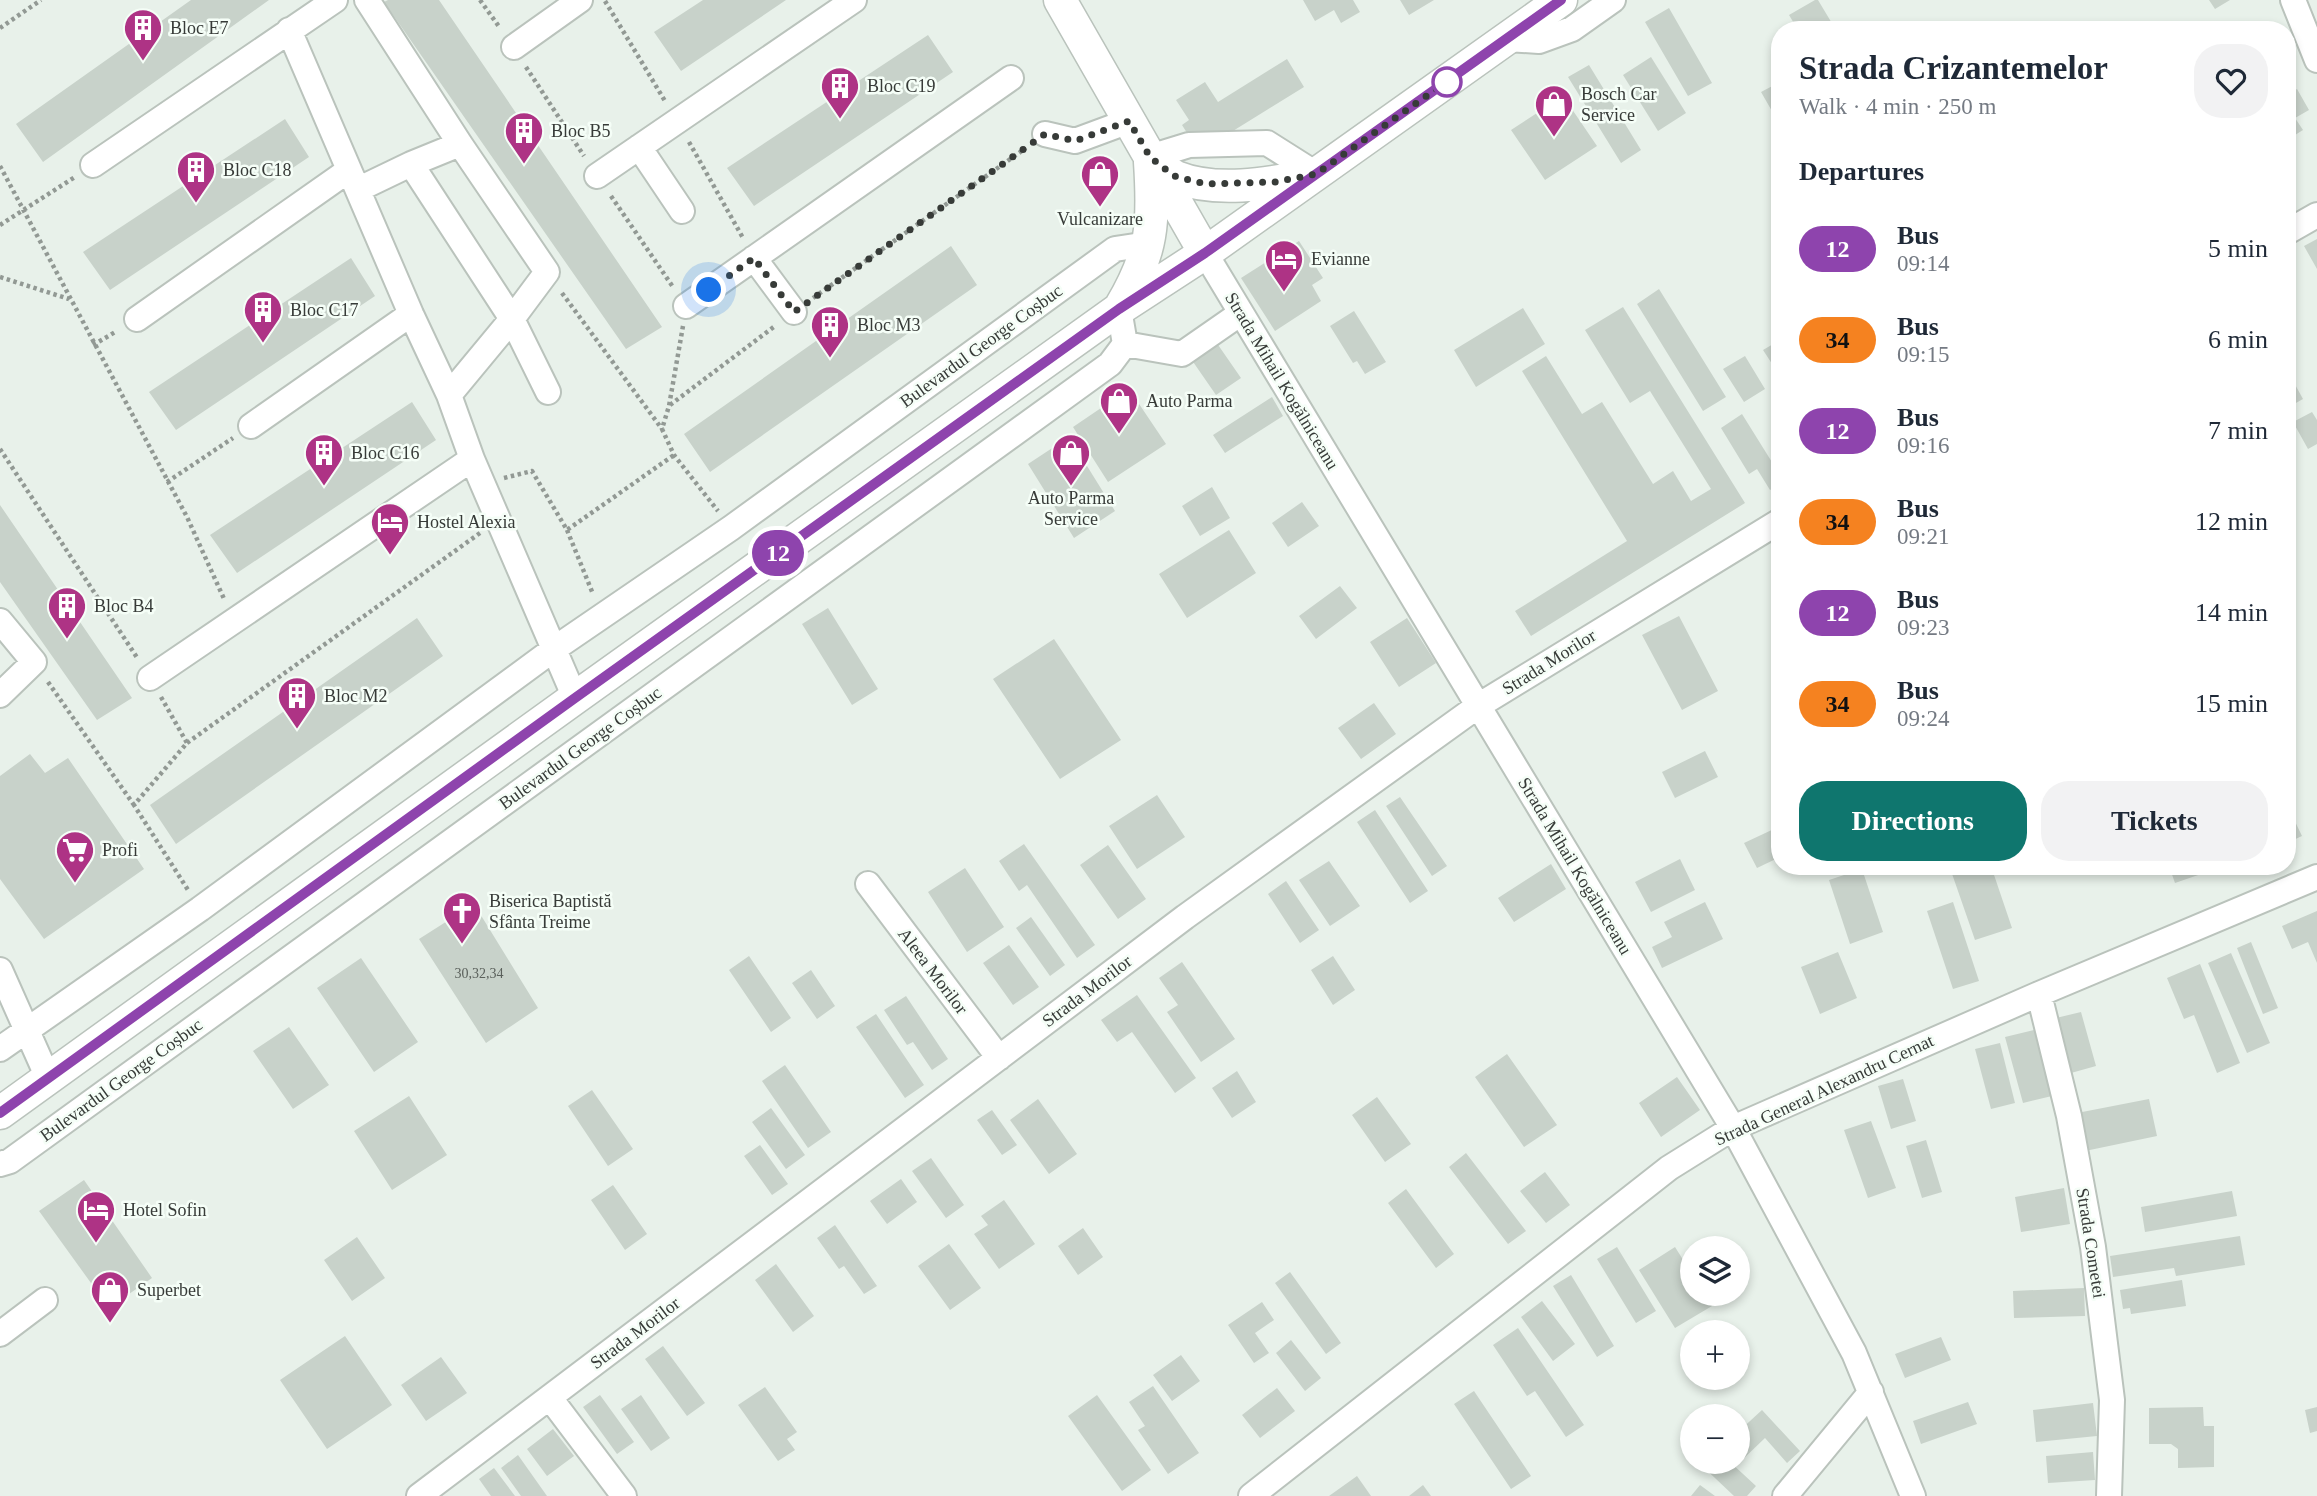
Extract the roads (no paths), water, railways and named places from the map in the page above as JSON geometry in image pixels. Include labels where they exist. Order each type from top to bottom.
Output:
[{"type":"main road","points":[[1060,0],[1205,253]]},
{"type":"main road","points":[[0,1113],[1119,309],[1205,253],[1561,0]]},
{"type":"main road","points":[[1150,157],[1174,176],[1206,184],[1275,182],[1316,174]]},
{"type":"main road","points":[[1119,309],[1139,275],[1148,244],[1152,222],[1150,157]]},
{"type":"street","points":[[93,165],[335,0]]},
{"type":"street","points":[[367,0],[547,272],[449,395]]},
{"type":"street","points":[[514,47],[580,0]]},
{"type":"street","points":[[597,176],[854,0]]},
{"type":"street","points":[[1506,39],[1539,41],[1573,29],[1613,0]]},
{"type":"street","points":[[2293,0],[2317,60]]},
{"type":"street","points":[[289,30],[411,314],[449,395],[472,458],[575,698]]},
{"type":"street","points":[[686,306],[1011,78]]},
{"type":"street","points":[[1045,134],[1075,141],[1129,121]]},
{"type":"street","points":[[137,319],[354,179],[411,164],[460,144]]},
{"type":"street","points":[[639,147],[682,211]]},
{"type":"street","points":[[411,164],[512,319],[548,392]]},
{"type":"street","points":[[2296,227],[2317,215]]},
{"type":"street","name":"Bulevardul George Coșbuc","points":[[0,1049],[200,909],[554,649],[731,528],[1115,249],[1148,244]]},
{"type":"street","name":"Strada Mihail Kogălniceanu","points":[[1205,253],[1733,1128],[1854,1353],[1913,1496]]},
{"type":"street","points":[[754,258],[794,312]]},
{"type":"street","points":[[1119,309],[1125,344],[1182,354],[1241,313]]},
{"type":"street","points":[[251,426],[411,314]]},
{"type":"street","name":"Bulevardul George Coșbuc","points":[[0,1164],[10,1161],[1110,364],[1125,344]]},
{"type":"street","points":[[150,678],[472,458]]},
{"type":"street","name":"Strada Morilor","points":[[419,1496],[1185,917],[1478,706],[1771,527]]},
{"type":"street","points":[[0,621],[34,662],[0,695]]},
{"type":"street","name":"Strada General Alexandru Cernat","points":[[1267,1491],[1669,1168],[1733,1128],[2039,994],[2316,879]]},
{"type":"street","name":"Aleea Morilor","points":[[867,884],[999,1058]]},
{"type":"street","points":[[0,970],[48,1078]]},
{"type":"street","name":"Strada Cometei","points":[[2039,994],[2068,1116],[2093,1247],[2112,1400],[2109,1496]]},
{"type":"street","points":[[0,1334],[45,1300]]},
{"type":"street","points":[[1785,1496],[1871,1392]]},
{"type":"street","points":[[550,1398],[624,1496]]},
{"type":"place","name":"Bloc E7","points":[[143,62]]},
{"type":"place","name":"Bloc C19","points":[[840,120]]},
{"type":"place","name":"Bosch Car Service","points":[[1554,138]]},
{"type":"place","name":"Bloc B5","points":[[524,165]]},
{"type":"place","name":"Bloc C18","points":[[196,204]]},
{"type":"place","name":"Vulcanizare","points":[[1100,208]]},
{"type":"place","name":"Evianne","points":[[1284,293]]},
{"type":"place","name":"Bloc C17","points":[[263,344]]},
{"type":"place","name":"Bloc M3","points":[[830,359]]},
{"type":"place","name":"Auto Parma","points":[[1119,435]]},
{"type":"place","name":"Bloc C16","points":[[324,487]]},
{"type":"place","name":"Auto Parma Service","points":[[1071,487]]},
{"type":"place","name":"Hostel Alexia","points":[[390,556]]},
{"type":"place","name":"Bloc B4","points":[[67,640]]},
{"type":"place","name":"Bloc M2","points":[[297,730]]},
{"type":"place","name":"Profi","points":[[75,884]]},
{"type":"place","name":"Biserica Baptistă Sfânta Treime","points":[[462,945]]},
{"type":"place","name":"Hotel Sofin","points":[[96,1244]]},
{"type":"place","name":"Superbet","points":[[110,1324]]}]
